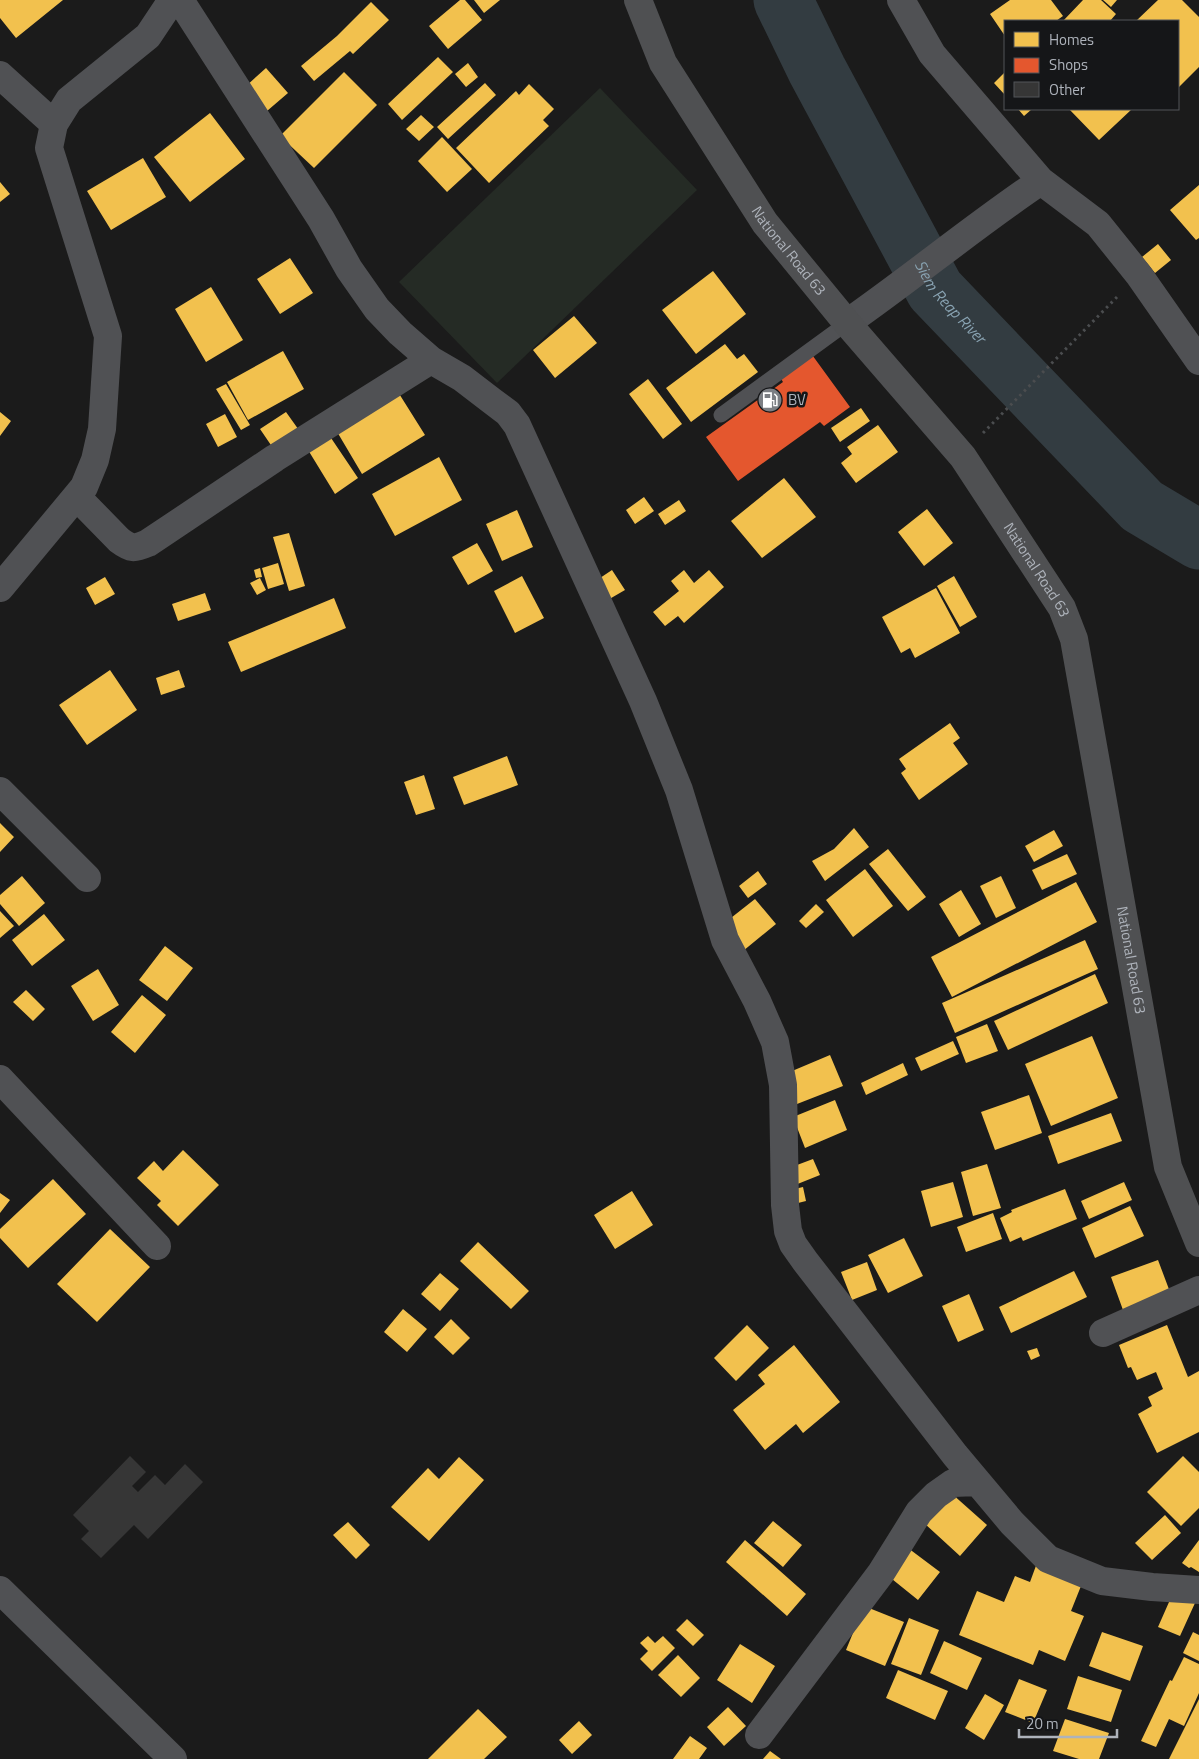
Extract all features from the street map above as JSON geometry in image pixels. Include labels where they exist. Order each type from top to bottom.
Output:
[{"type":"street","points":[[0,588],[84,487],[95,460],[102,429],[108,336],[48,148],[54,124],[69,100],[148,36],[172,0]]},
{"type":"street","points":[[180,0],[321,219],[349,269],[377,309],[400,333],[431,360],[462,378],[492,400],[508,413],[517,425],[643,702],[679,790],[725,940],[757,1001],[775,1042],[783,1084],[785,1206],[788,1231],[793,1244],[977,1482],[1012,1523],[1048,1559],[1102,1581],[1199,1590]]},
{"type":"street","name":"National Road 63","points":[[638,0],[663,64],[765,223],[847,323],[964,457],[1062,608],[1074,639],[1168,1167],[1199,1243]]},
{"type":"street","points":[[901,0],[932,54],[1041,181],[1098,224],[1139,275],[1199,361]]},
{"type":"street","points":[[0,75],[54,124]]},
{"type":"street","points":[[847,323],[885,297],[1009,202],[1041,181]]},
{"type":"street","points":[[77,497],[126,546],[135,548],[148,543],[275,458],[431,360]]},
{"type":"street","points":[[0,791],[87,878]]},
{"type":"street","points":[[0,1079],[157,1246]]},
{"type":"street","points":[[1103,1333],[1199,1290]]},
{"type":"street","points":[[759,1735],[881,1573],[919,1512],[936,1495],[954,1483],[977,1482]]},
{"type":"street","points":[[0,1590],[173,1759]]},
{"type":"lane","points":[[721,415],[847,323]]},
{"type":"path","points":[[988,427],[1052,365],[1139,275]]},
{"type":"shaded area","points":[[600,88],[697,190],[497,383],[399,282]]},
{"type":"building: Homes","points":[[0,0],[63,0],[16,38],[0,18]]},
{"type":"building: Homes","points":[[460,0],[465,0],[482,20],[448,49],[429,26]]},
{"type":"building: Homes","points":[[474,0],[500,0],[484,13]]},
{"type":"building: Homes","points":[[1010,0],[1051,0],[1063,16],[1057,20],[1004,20],[1004,35],[990,14]]},
{"type":"building: Homes","points":[[1083,0],[1101,0],[1116,14],[1111,20],[1064,20]]},
{"type":"building: Homes","points":[[1103,0],[1117,0],[1111,7]]},
{"type":"building: Homes","points":[[1158,0],[1182,0],[1199,17],[1199,67],[1179,87],[1179,20],[1137,20]]},
{"type":"building: Homes","points":[[371,2],[389,20],[353,54],[350,51],[314,81],[301,66],[337,36]]},
{"type":"building: Homes","points":[[438,57],[453,72],[402,120],[388,104]]},
{"type":"building: Homes","points":[[468,63],[478,77],[466,87],[455,74]]},
{"type":"building: Homes","points":[[266,68],[288,93],[267,111],[245,87]]},
{"type":"building: Homes","points":[[344,72],[377,105],[314,168],[280,136]]},
{"type":"building: Homes","points":[[1004,73],[1004,94],[994,83]]},
{"type":"building: Homes","points":[[485,83],[496,95],[448,139],[437,127]]},
{"type":"building: Homes","points":[[529,84],[554,109],[543,120],[549,126],[489,183],[456,148],[516,91],[519,95]]},
{"type":"building: Homes","points":[[1019,110],[1031,110],[1024,116]]},
{"type":"building: Homes","points":[[1070,110],[1131,110],[1099,140]]},
{"type":"building: Homes","points":[[210,113],[245,159],[190,202],[154,157]]},
{"type":"building: Homes","points":[[421,115],[434,127],[419,141],[406,129]]},
{"type":"building: Homes","points":[[442,137],[472,169],[447,192],[418,161]]},
{"type":"building: Homes","points":[[143,158],[166,197],[111,230],[87,191]]},
{"type":"building: Homes","points":[[0,182],[10,194],[0,202]]},
{"type":"building: Homes","points":[[1199,185],[1199,238],[1196,240],[1170,210]]},
{"type":"building: Homes","points":[[1158,244],[1171,260],[1155,273],[1142,257]]},
{"type":"building: Homes","points":[[290,258],[313,293],[280,314],[257,279]]},
{"type":"building: Homes","points":[[713,271],[746,314],[696,354],[662,310]]},
{"type":"building: Homes","points":[[211,287],[243,340],[206,362],[175,309]]},
{"type":"building: Homes","points":[[574,316],[597,343],[555,378],[533,350]]},
{"type":"building: Homes","points":[[725,344],[737,359],[744,354],[758,372],[691,422],[666,388]]},
{"type":"building: Homes","points":[[283,351],[304,389],[248,420],[227,382]]},
{"type":"building: Homes","points":[[648,379],[682,424],[663,439],[629,394]]},
{"type":"building: Homes","points":[[226,384],[250,425],[241,430],[216,389]]},
{"type":"building: Homes","points":[[398,392],[425,435],[362,474],[336,430]]},
{"type":"building: Homes","points":[[861,408],[870,421],[840,442],[831,428]]},
{"type":"building: Homes","points":[[0,412],[11,421],[0,436]]},
{"type":"building: Homes","points":[[286,412],[301,433],[275,451],[260,429]]},
{"type":"building: Homes","points":[[225,414],[237,437],[218,447],[206,424]]},
{"type":"building: Homes","points":[[878,425],[898,452],[856,483],[841,463],[852,454],[847,447]]},
{"type":"building: Homes","points":[[327,432],[358,478],[335,494],[305,445]]},
{"type":"building: Homes","points":[[439,457],[462,500],[395,536],[372,494]]},
{"type":"building: Homes","points":[[784,478],[816,517],[762,558],[731,521]]},
{"type":"building: Homes","points":[[644,497],[654,511],[635,524],[626,510]]},
{"type":"building: Homes","points":[[679,500],[686,511],[665,525],[658,514]]},
{"type":"building: Homes","points":[[927,509],[953,543],[924,566],[898,532]]},
{"type":"building: Homes","points":[[517,510],[533,547],[502,561],[486,524]]},
{"type":"building: Homes","points":[[289,533],[305,586],[289,591],[273,537]]},
{"type":"building: Homes","points":[[477,543],[493,571],[468,585],[452,557]]},
{"type":"building: Homes","points":[[278,563],[284,584],[268,589],[262,568]]},
{"type":"building: Homes","points":[[260,568],[262,577],[256,578],[254,570]]},
{"type":"building: Homes","points":[[612,570],[625,590],[606,601],[594,582]]},
{"type":"building: Homes","points":[[684,570],[694,583],[709,570],[724,587],[684,623],[678,616],[665,626],[653,612],[679,591],[671,581]]},
{"type":"building: Homes","points":[[522,576],[544,618],[515,633],[494,591]]},
{"type":"building: Homes","points":[[954,576],[977,617],[960,627],[937,586]]},
{"type":"building: Homes","points":[[105,577],[115,594],[95,605],[86,588]]},
{"type":"building: Homes","points":[[260,578],[266,590],[257,595],[250,583]]},
{"type":"building: Homes","points":[[936,588],[960,633],[915,658],[910,648],[901,653],[882,617]]},
{"type":"building: Homes","points":[[205,593],[211,610],[178,621],[172,604]]},
{"type":"building: Homes","points":[[334,598],[346,628],[241,672],[228,642]]},
{"type":"building: Homes","points":[[110,670],[137,710],[87,745],[59,705]]},
{"type":"building: Homes","points":[[179,670],[185,687],[161,695],[156,678]]},
{"type":"building: Homes","points":[[950,723],[960,738],[953,743],[968,764],[919,800],[901,773],[906,769],[899,759]]},
{"type":"building: Homes","points":[[507,756],[518,785],[464,805],[453,777]]},
{"type":"building: Homes","points":[[424,775],[435,809],[416,815],[404,782]]},
{"type":"building: Homes","points":[[0,823],[14,837],[0,852]]},
{"type":"building: Homes","points":[[854,828],[869,847],[825,881],[812,861],[834,849]]},
{"type":"building: Homes","points":[[1054,830],[1063,846],[1034,862],[1025,846]]},
{"type":"building: Homes","points":[[888,849],[926,897],[908,911],[869,864]]},
{"type":"building: Homes","points":[[1067,854],[1077,874],[1042,890],[1032,870]]},
{"type":"building: Homes","points":[[865,869],[893,906],[853,937],[826,900]]},
{"type":"building: Homes","points":[[758,871],[767,884],[748,898],[739,886]]},
{"type":"building: Homes","points":[[22,876],[45,903],[19,926],[0,904],[0,895]]},
{"type":"building: Homes","points":[[1001,876],[1016,908],[996,918],[980,886]]},
{"type":"building: Homes","points":[[1076,882],[1097,922],[952,997],[931,957]]},
{"type":"building: Homes","points":[[961,890],[981,924],[959,937],[939,904]]},
{"type":"building: Homes","points":[[755,899],[776,924],[743,951],[722,925]]},
{"type":"building: Homes","points":[[816,904],[824,912],[806,928],[799,921]]},
{"type":"building: Homes","points":[[0,911],[14,926],[0,938]]},
{"type":"building: Homes","points":[[44,914],[65,940],[32,966],[12,940]]},
{"type":"building: Homes","points":[[1085,940],[1098,969],[955,1033],[942,1003]]},
{"type":"building: Homes","points":[[165,946],[193,968],[167,1001],[139,980]]},
{"type":"building: Homes","points":[[98,969],[119,1005],[93,1021],[71,986]]},
{"type":"building: Homes","points":[[1095,974],[1108,1003],[1008,1050],[994,1021]]},
{"type":"building: Homes","points":[[26,990],[45,1009],[33,1021],[13,1002]]},
{"type":"building: Homes","points":[[142,995],[166,1015],[135,1053],[111,1032]]},
{"type":"building: Homes","points":[[987,1024],[998,1051],[966,1063],[956,1037]]},
{"type":"building: Homes","points":[[1092,1036],[1118,1098],[1051,1126],[1025,1064]]},
{"type":"building: Homes","points":[[953,1041],[959,1054],[921,1071],[915,1058]]},
{"type":"building: Homes","points":[[830,1055],[843,1086],[797,1104],[785,1074]]},
{"type":"building: Homes","points":[[903,1063],[908,1075],[866,1095],[861,1083]]},
{"type":"building: Homes","points":[[1029,1095],[1042,1133],[995,1150],[981,1112]]},
{"type":"building: Homes","points":[[835,1100],[847,1130],[805,1148],[793,1117]]},
{"type":"building: Homes","points":[[1111,1113],[1122,1141],[1058,1164],[1048,1136]]},
{"type":"building: Homes","points":[[183,1150],[219,1185],[178,1226],[157,1205],[161,1201],[137,1178],[154,1161],[163,1171]]},
{"type":"building: Homes","points":[[813,1159],[820,1175],[795,1185],[789,1168]]},
{"type":"building: Homes","points":[[987,1164],[1001,1208],[973,1216],[961,1172]]},
{"type":"building: Homes","points":[[53,1179],[86,1214],[28,1268],[0,1238],[0,1229]]},
{"type":"building: Homes","points":[[953,1182],[963,1217],[931,1227],[921,1191]]},
{"type":"building: Homes","points":[[1124,1182],[1132,1200],[1089,1219],[1081,1201]]},
{"type":"building: Homes","points":[[803,1187],[806,1201],[790,1205],[786,1191]]},
{"type":"building: Homes","points":[[1065,1189],[1077,1219],[1023,1241],[1021,1237],[1010,1242],[1000,1218],[1012,1212],[1011,1210]]},
{"type":"building: Homes","points":[[632,1191],[653,1225],[615,1249],[594,1215]]},
{"type":"building: Homes","points":[[0,1193],[10,1200],[0,1213]]},
{"type":"building: Homes","points":[[1130,1206],[1144,1236],[1095,1258],[1082,1228]]},
{"type":"building: Homes","points":[[993,1213],[1002,1239],[966,1252],[957,1227]]},
{"type":"building: Homes","points":[[110,1229],[150,1267],[97,1322],[57,1284]]},
{"type":"building: Homes","points":[[904,1238],[923,1276],[888,1293],[868,1255]]},
{"type":"building: Homes","points":[[478,1242],[529,1291],[511,1309],[460,1261]]},
{"type":"building: Homes","points":[[1158,1260],[1170,1292],[1123,1310],[1111,1277]]},
{"type":"building: Homes","points":[[867,1262],[877,1290],[852,1300],[841,1272]]},
{"type":"building: Homes","points":[[1074,1271],[1087,1297],[1011,1333],[999,1307]]},
{"type":"building: Homes","points":[[440,1273],[459,1289],[440,1311],[421,1294]]},
{"type":"building: Homes","points":[[969,1294],[984,1330],[958,1342],[942,1306]]},
{"type":"building: Homes","points":[[403,1309],[427,1329],[407,1352],[384,1332]]},
{"type":"building: Homes","points":[[451,1319],[470,1338],[453,1355],[434,1337]]},
{"type":"building: Homes","points":[[747,1325],[769,1348],[736,1381],[714,1358]]},
{"type":"building: Homes","points":[[1167,1325],[1188,1377],[1199,1371],[1199,1432],[1157,1453],[1138,1414],[1152,1406],[1148,1397],[1163,1389],[1156,1372],[1137,1380],[1131,1367],[1128,1368],[1119,1345]]},
{"type":"building: Homes","points":[[794,1345],[840,1402],[803,1433],[796,1424],[765,1450],[733,1410],[765,1384],[758,1375]]},
{"type":"building: Homes","points":[[1037,1348],[1040,1356],[1031,1360],[1027,1351]]},
{"type":"building: Homes","points":[[1183,1456],[1199,1472],[1199,1508],[1181,1526],[1147,1492]]},
{"type":"building: Homes","points":[[459,1457],[484,1480],[429,1541],[391,1507],[428,1468],[439,1479]]},
{"type":"building: Homes","points":[[951,1493],[987,1525],[960,1556],[924,1523]]},
{"type":"building: Homes","points":[[1165,1515],[1181,1533],[1152,1560],[1135,1543]]},
{"type":"building: Homes","points":[[773,1521],[802,1545],[783,1567],[754,1543]]},
{"type":"building: Homes","points":[[348,1522],[370,1545],[356,1559],[333,1535]]},
{"type":"building: Homes","points":[[745,1540],[806,1594],[787,1616],[726,1562]]},
{"type":"building: Homes","points":[[1199,1540],[1199,1572],[1182,1563]]},
{"type":"building: Homes","points":[[908,1548],[940,1572],[918,1600],[887,1575]]},
{"type":"building: Homes","points":[[1037,1563],[1083,1581],[1071,1611],[1084,1616],[1065,1661],[1039,1650],[1033,1665],[959,1635],[977,1591],[1004,1602],[1015,1576],[1030,1582]]},
{"type":"building: Homes","points":[[1173,1593],[1195,1603],[1180,1636],[1158,1627]]},
{"type":"building: Homes","points":[[864,1606],[904,1622],[885,1666],[846,1650]]},
{"type":"building: Homes","points":[[909,1618],[939,1630],[921,1675],[891,1664]]},
{"type":"building: Homes","points":[[687,1619],[704,1635],[693,1646],[676,1630]]},
{"type":"building: Homes","points":[[1102,1632],[1143,1646],[1130,1681],[1089,1666]]},
{"type":"building: Homes","points":[[1193,1632],[1199,1635],[1199,1661],[1183,1653]]},
{"type":"building: Homes","points":[[648,1636],[655,1643],[663,1636],[675,1648],[652,1671],[640,1659],[648,1651],[640,1643]]},
{"type":"building: Homes","points":[[944,1641],[982,1658],[967,1690],[930,1673]]},
{"type":"building: Homes","points":[[740,1644],[775,1666],[752,1703],[717,1680]]},
{"type":"building: Homes","points":[[678,1655],[700,1678],[681,1697],[658,1675]]},
{"type":"building: Homes","points":[[1184,1657],[1199,1664],[1199,1693],[1184,1726],[1169,1719],[1156,1747],[1141,1741],[1170,1680],[1172,1681]]},
{"type":"building: Homes","points":[[898,1670],[948,1691],[935,1720],[886,1698]]},
{"type":"building: Homes","points":[[1078,1676],[1122,1690],[1111,1722],[1067,1709]]},
{"type":"building: Homes","points":[[1019,1679],[1047,1690],[1033,1723],[1005,1712]]},
{"type":"building: Homes","points":[[985,1694],[1004,1705],[984,1740],[965,1728]]},
{"type":"building: Homes","points":[[1199,1699],[1199,1759],[1169,1759]]},
{"type":"building: Homes","points":[[728,1707],[746,1726],[724,1746],[707,1727]]},
{"type":"building: Homes","points":[[478,1709],[507,1737],[484,1759],[428,1759]]},
{"type":"building: Homes","points":[[1065,1719],[1109,1733],[1099,1759],[1079,1759],[1053,1751]]},
{"type":"building: Homes","points":[[579,1721],[592,1735],[572,1754],[559,1740]]},
{"type":"building: Homes","points":[[690,1736],[707,1748],[699,1759],[673,1759]]},
{"type":"building: Homes","points":[[770,1751],[781,1759],[763,1759]]},
{"type":"building: Shops","points":[[810,352],[850,407],[824,426],[820,422],[738,481],[706,437],[783,382],[778,374]]},
{"type":"building: Other","points":[[130,1456],[146,1472],[132,1486],[138,1492],[155,1475],[165,1485],[185,1464],[203,1482],[148,1539],[134,1525],[101,1558],[81,1539],[89,1531],[73,1515]]},
{"type":"waterway","name":"Siem Reap River","points":[[783,0],[817,70],[935,290],[1142,506],[1199,540]]},
{"type":"place","name":"BV","points":[[770,400]]}]
